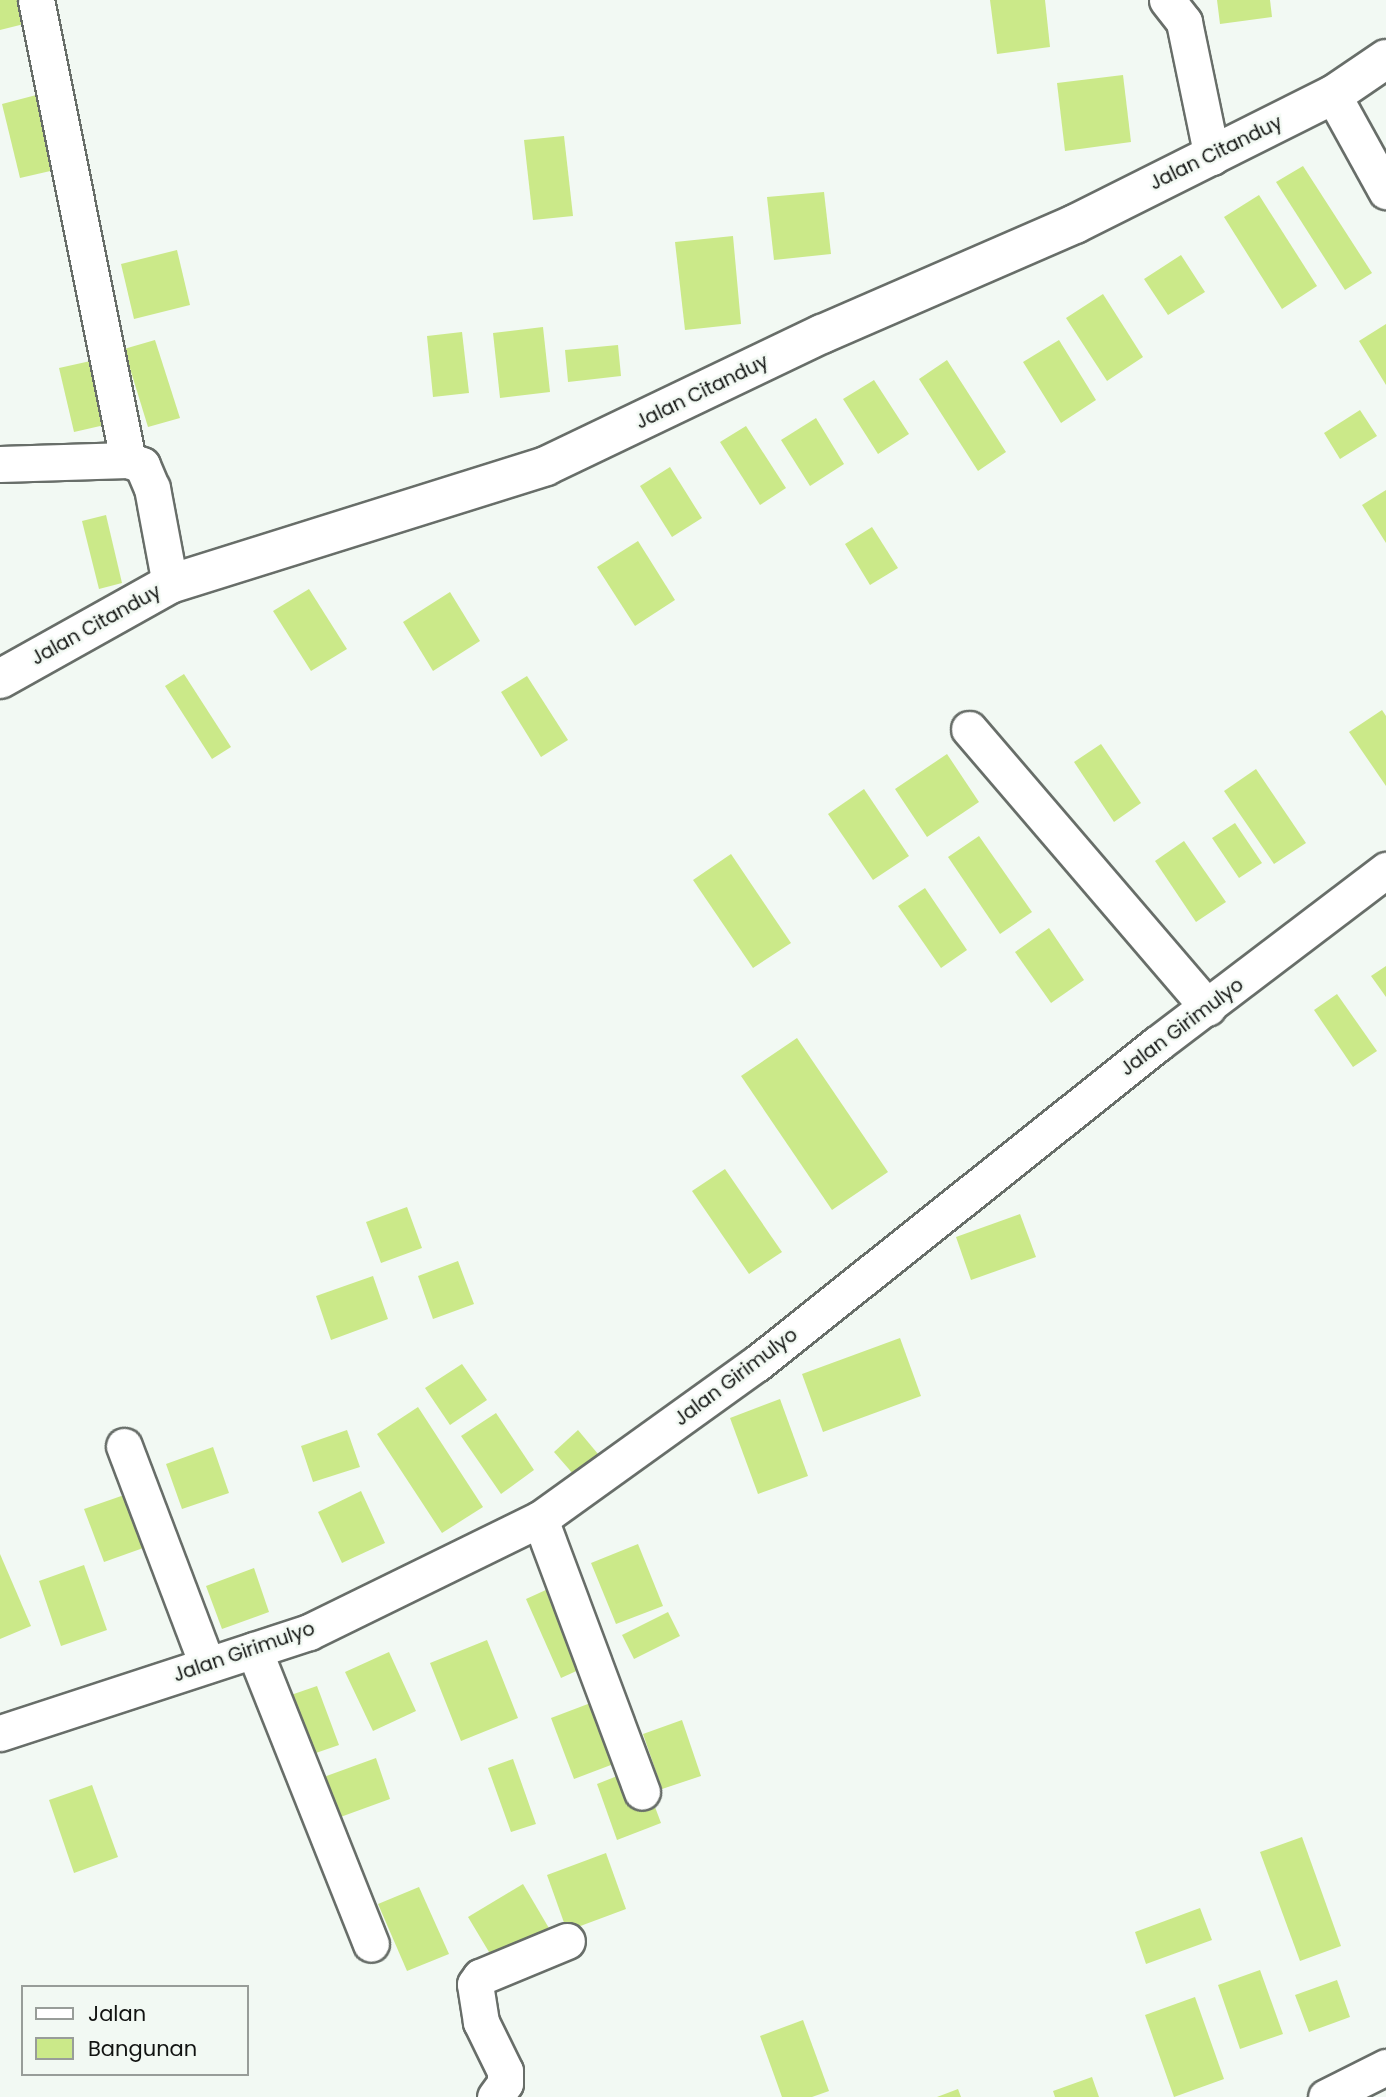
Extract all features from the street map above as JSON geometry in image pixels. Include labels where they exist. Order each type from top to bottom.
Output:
[{"type":"street","points":[[36,0],[128,460]]},
{"type":"street","points":[[1167,0],[1184,22],[1212,157]]},
{"type":"street","name":"Jalan Citanduy","points":[[0,680],[170,584],[546,466],[822,334],[1075,224],[1333,95],[1386,59]]},
{"type":"street","points":[[1333,95],[1386,191]]},
{"type":"street","points":[[0,464],[128,460],[142,465],[148,474],[170,584]]},
{"type":"street","points":[[969,729],[1208,1008]]},
{"type":"street","name":"Jalan Girimulyo","points":[[0,1733],[309,1632],[540,1519],[756,1364],[1157,1044],[1208,1008],[1386,870]]},
{"type":"street","points":[[124,1446],[207,1665]]},
{"type":"street","points":[[540,1519],[642,1792]]},
{"type":"street","points":[[254,1650],[371,1944]]},
{"type":"street","points":[[495,2097],[505,2083],[505,2071],[481,2022],[475,1984],[481,1977],[567,1941]]},
{"type":"street","points":[[1326,2097],[1386,2067]]},
{"type":"building","points":[[0,0],[18,0],[24,24],[0,30]]},
{"type":"building","points":[[990,0],[1045,0],[1050,47],[997,54]]},
{"type":"building","points":[[1217,0],[1270,0],[1272,17],[1220,24]]},
{"type":"building","points":[[1123,75],[1131,142],[1065,151],[1057,83]]},
{"type":"building","points":[[40,94],[59,169],[20,178],[2,104]]},
{"type":"building","points":[[564,136],[573,216],[533,220],[524,140]]},
{"type":"building","points":[[1303,166],[1372,273],[1345,290],[1276,182]]},
{"type":"building","points":[[824,192],[831,254],[774,260],[767,197]]},
{"type":"building","points":[[1259,195],[1317,286],[1282,309],[1224,217]]},
{"type":"building","points":[[733,236],[741,324],[685,330],[675,242]]},
{"type":"building","points":[[177,250],[190,305],[134,319],[121,264]]},
{"type":"building","points":[[1181,255],[1205,292],[1168,315],[1144,279]]},
{"type":"building","points":[[1103,294],[1143,357],[1107,381],[1066,318]]},
{"type":"building","points":[[1386,324],[1386,385],[1359,341]]},
{"type":"building","points":[[543,327],[550,392],[500,398],[493,333]]},
{"type":"building","points":[[462,332],[469,393],[433,397],[427,336]]},
{"type":"building","points":[[155,340],[180,418],[148,427],[124,349]]},
{"type":"building","points":[[1059,340],[1096,400],[1061,423],[1023,362]]},
{"type":"building","points":[[618,345],[621,376],[568,382],[565,350]]},
{"type":"building","points":[[95,360],[109,424],[74,432],[59,368]]},
{"type":"building","points":[[947,360],[1006,452],[978,471],[919,379]]},
{"type":"building","points":[[874,380],[909,434],[878,454],[843,399]]},
{"type":"building","points":[[1360,410],[1377,436],[1340,459],[1324,433]]},
{"type":"building","points":[[816,418],[844,464],[810,486],[781,440]]},
{"type":"building","points":[[746,426],[786,488],[760,505],[720,442]]},
{"type":"building","points":[[670,467],[702,518],[672,537],[640,486]]},
{"type":"building","points":[[1386,490],[1386,543],[1362,505]]},
{"type":"building","points":[[106,515],[122,583],[99,589],[82,521]]},
{"type":"building","points":[[872,527],[898,568],[870,585],[845,544]]},
{"type":"building","points":[[638,541],[675,600],[635,626],[597,567]]},
{"type":"building","points":[[309,589],[347,649],[311,671],[273,611]]},
{"type":"building","points":[[450,592],[480,641],[433,671],[403,622]]},
{"type":"building","points":[[184,674],[231,747],[212,759],[165,686]]},
{"type":"building","points":[[527,676],[568,740],[541,757],[501,692]]},
{"type":"building","points":[[1382,710],[1386,716],[1386,786],[1349,732]]},
{"type":"building","points":[[1101,744],[1141,803],[1114,822],[1074,762]]},
{"type":"building","points":[[947,754],[979,802],[927,837],[895,789]]},
{"type":"building","points":[[1256,769],[1306,843],[1274,864],[1224,791]]},
{"type":"building","points":[[864,789],[909,856],[873,880],[828,814]]},
{"type":"building","points":[[1235,823],[1262,863],[1239,878],[1212,838]]},
{"type":"building","points":[[979,836],[1032,912],[1000,934],[948,857]]},
{"type":"building","points":[[1184,841],[1226,902],[1196,922],[1155,861]]},
{"type":"building","points":[[731,854],[791,943],[753,968],[693,880]]},
{"type":"building","points":[[925,888],[967,950],[941,968],[898,906]]},
{"type":"building","points":[[1049,928],[1084,980],[1051,1003],[1015,952]]},
{"type":"building","points":[[1386,966],[1386,997],[1371,976]]},
{"type":"building","points":[[1337,994],[1377,1051],[1353,1067],[1314,1010]]},
{"type":"building","points":[[797,1038],[888,1172],[832,1210],[741,1076]]},
{"type":"building","points":[[725,1169],[782,1252],[749,1274],[692,1191]]},
{"type":"building","points":[[407,1207],[422,1248],[381,1263],[366,1222]]},
{"type":"building","points":[[1020,1214],[1036,1257],[971,1280],[956,1237]]},
{"type":"building","points":[[458,1261],[474,1304],[433,1319],[418,1276]]},
{"type":"building","points":[[373,1276],[388,1319],[331,1340],[316,1296]]},
{"type":"building","points":[[900,1338],[921,1396],[823,1432],[802,1374]]},
{"type":"building","points":[[462,1364],[487,1400],[450,1425],[425,1388]]},
{"type":"building","points":[[780,1399],[808,1476],[758,1494],[730,1418]]},
{"type":"building","points":[[418,1407],[483,1507],[442,1533],[377,1434]]},
{"type":"building","points":[[496,1413],[534,1470],[501,1494],[461,1436]]},
{"type":"building","points":[[347,1430],[360,1467],[313,1482],[301,1446]]},
{"type":"building","points":[[578,1430],[598,1454],[574,1475],[554,1452]]},
{"type":"building","points":[[213,1447],[229,1493],[182,1509],[166,1464]]},
{"type":"building","points":[[361,1491],[385,1543],[342,1563],[318,1512]]},
{"type":"building","points":[[127,1494],[146,1547],[104,1562],[84,1509]]},
{"type":"building","points":[[638,1544],[663,1606],[616,1624],[591,1563]]},
{"type":"building","points":[[0,1554],[31,1626],[0,1639]]},
{"type":"building","points":[[84,1565],[107,1630],[61,1646],[39,1581]]},
{"type":"building","points":[[254,1568],[269,1612],[222,1629],[206,1586]]},
{"type":"building","points":[[570,1579],[605,1658],[561,1678],[526,1599]]},
{"type":"building","points":[[668,1612],[680,1636],[634,1659],[622,1635]]},
{"type":"building","points":[[487,1640],[518,1718],[461,1741],[430,1663]]},
{"type":"building","points":[[389,1652],[416,1711],[373,1731],[345,1672]]},
{"type":"building","points":[[317,1686],[339,1745],[310,1755],[288,1696]]},
{"type":"building","points":[[609,1696],[632,1757],[574,1779],[551,1718]]},
{"type":"building","points":[[682,1720],[701,1776],[662,1789],[643,1734]]},
{"type":"building","points":[[376,1758],[390,1799],[335,1819],[321,1778]]},
{"type":"building","points":[[513,1759],[536,1824],[511,1832],[488,1768]]},
{"type":"building","points":[[640,1767],[661,1823],[617,1840],[597,1784]]},
{"type":"building","points":[[92,1785],[118,1857],[74,1873],[49,1800]]},
{"type":"building","points":[[1302,1837],[1341,1946],[1300,1961],[1260,1852]]},
{"type":"building","points":[[606,1853],[626,1909],[567,1931],[547,1875]]},
{"type":"building","points":[[523,1884],[553,1935],[498,1967],[468,1917]]},
{"type":"building","points":[[419,1887],[449,1954],[407,1971],[378,1904]]},
{"type":"building","points":[[1200,1908],[1212,1940],[1146,1964],[1135,1932]]},
{"type":"building","points":[[1260,1970],[1283,2034],[1240,2049],[1218,1985]]},
{"type":"building","points":[[1337,1980],[1350,2017],[1309,2032],[1295,1995]]},
{"type":"building","points":[[1195,1997],[1224,2079],[1174,2097],[1145,2015]]},
{"type":"building","points":[[803,2020],[829,2091],[812,2097],[782,2097],[760,2036]]},
{"type":"building","points":[[1092,2077],[1099,2097],[1055,2097],[1053,2091]]},
{"type":"building","points":[[958,2089],[961,2097],[937,2097]]}]
